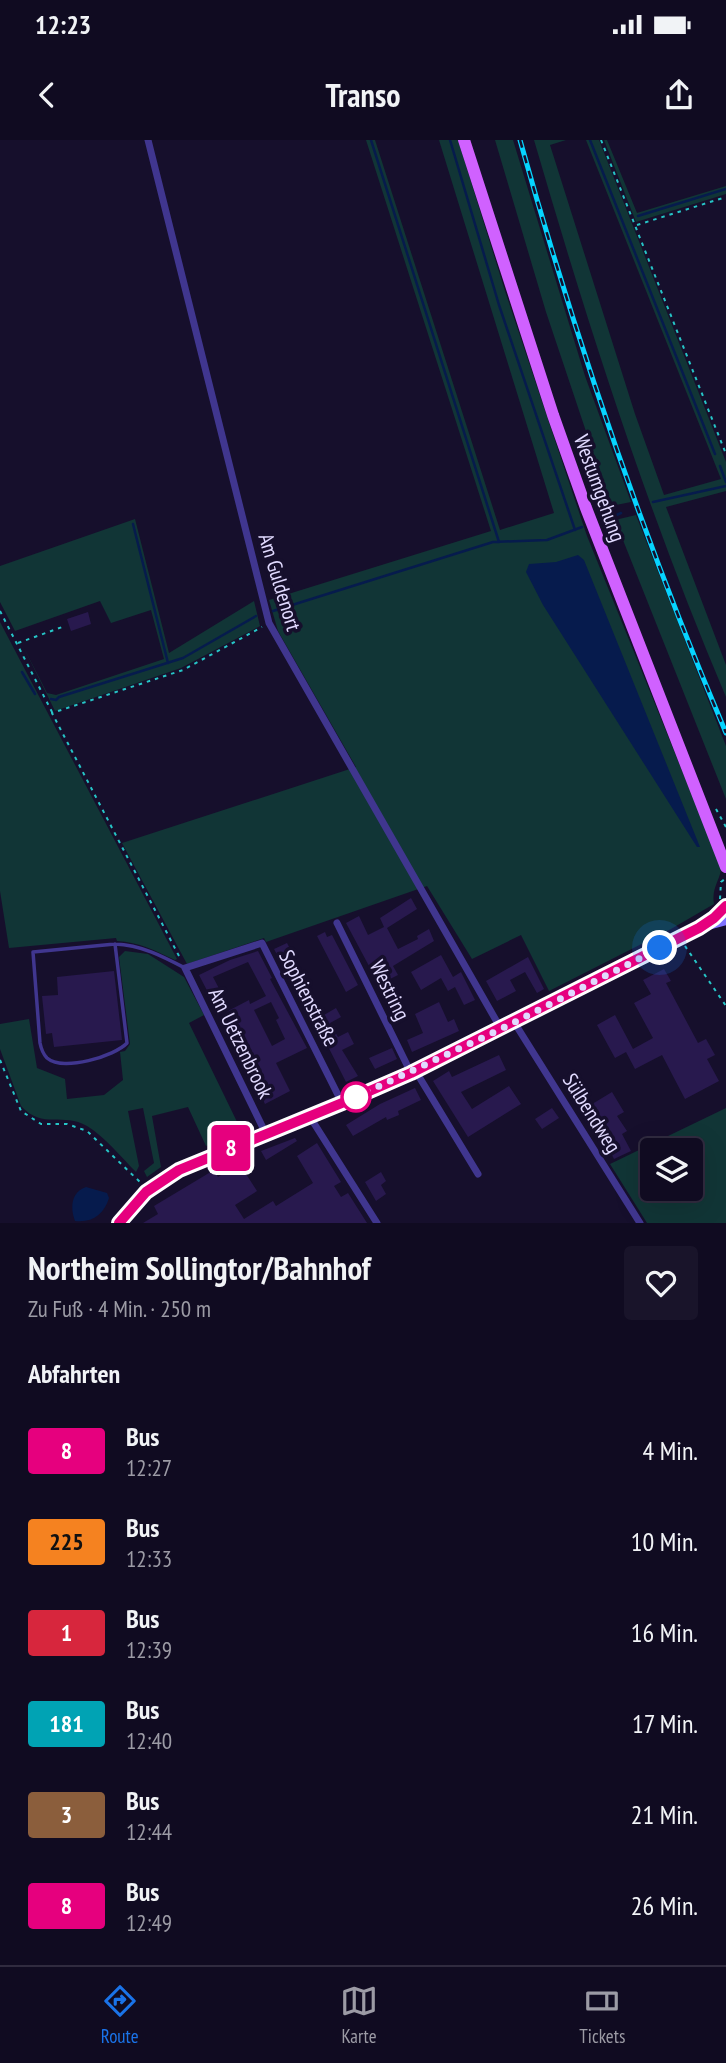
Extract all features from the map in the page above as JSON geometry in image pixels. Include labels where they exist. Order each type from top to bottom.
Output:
[{"type":"main road","name":"Westumgehung","points":[[464,140],[549,404],[578,485],[726,867]]},
{"type":"main road","name":"Westumgehung","points":[[717,842],[726,856]]},
{"type":"main road","points":[[119,1223],[146,1192],[168,1176],[413,1072],[699,928],[726,906]]},
{"type":"main road","points":[[699,928],[726,920]]},
{"type":"street","name":"Am Guldenort","points":[[148,140],[270,623],[501,1029]]},
{"type":"street","name":"Westring","points":[[337,923],[413,1072],[478,1174]]},
{"type":"street","name":"Sophienstraße","points":[[185,968],[262,943],[342,1103]]},
{"type":"street","name":"Am Uetzenbrook","points":[[185,968],[266,1134]]},
{"type":"street","name":"Sülbendweg","points":[[514,1022],[640,1223]]},
{"type":"street","points":[[310,1116],[377,1223]]},
{"type":"lane","points":[[115,944],[127,1043],[96,1060],[67,1063],[49,1060],[40,1043],[33,952],[115,944],[132,945],[185,968]]},
{"type":"path","points":[[601,140],[726,454]]},
{"type":"path","points":[[635,226],[726,197]]},
{"type":"path","points":[[0,611],[185,968]]},
{"type":"path","points":[[52,713],[183,670],[270,623]]},
{"type":"path","points":[[17,643],[65,626]]},
{"type":"path","points":[[721,886],[721,882],[726,878]]},
{"type":"path","points":[[679,938],[726,1006]]},
{"type":"path","points":[[0,1060],[21,1111],[41,1124],[67,1124],[87,1131],[143,1185]]},
{"type":"green space","points":[[366,140],[375,140],[500,530],[554,513],[439,140],[458,140],[587,536],[721,867],[714,904],[549,991],[521,935],[472,959],[427,886],[266,942],[264,938],[187,964],[122,843],[356,767],[278,631],[269,600],[491,531]]},
{"type":"green space","points":[[495,140],[513,140],[585,376],[631,502],[611,506],[546,312]]},
{"type":"green space","points":[[534,140],[566,140],[550,145],[635,414],[664,495],[721,479],[586,140],[599,140],[726,462],[726,491],[666,507],[726,665],[726,697],[671,560],[622,422]]},
{"type":"green space","points":[[604,140],[607,140],[637,213],[726,186],[726,194],[636,222]]},
{"type":"green space","points":[[636,515],[726,746],[726,799],[615,520]]},
{"type":"green space","points":[[135,519],[169,653],[254,601],[260,626],[181,668],[55,711],[24,648],[47,693],[56,695],[164,659],[151,610],[111,623],[100,601],[15,631],[0,602],[0,566]]},
{"type":"green space","points":[[0,622],[177,959],[140,945],[117,941],[116,938],[9,948],[0,891]]},
{"type":"green space","points":[[125,951],[148,954],[184,977],[204,1015],[189,1023],[241,1130],[206,1146],[188,1107],[152,1116],[161,1167],[147,1177],[144,1171],[154,1163],[143,1108],[128,1111],[139,1166],[136,1172],[87,1126],[70,1120],[37,1117],[21,1106],[0,1049],[0,1024],[29,1019],[37,1068],[65,1079],[67,1099],[104,1095],[123,1080],[120,1052],[125,1051],[130,1044],[119,957]]},
{"type":"green space","points":[[726,1108],[726,1223],[647,1223],[610,1164],[640,1150],[640,1201],[703,1201],[703,1138],[664,1138]]},
{"type":"water","points":[[578,555],[584,560],[700,847],[697,847],[543,605],[526,572],[529,564],[556,562]]},
{"type":"water","points":[[86,1187],[107,1193],[109,1198],[97,1216],[75,1221],[73,1201],[77,1193]]},
{"type":"building","points":[[88,612],[91,624],[71,631],[67,619]]},
{"type":"building","points":[[411,898],[417,909],[387,928],[398,949],[418,939],[417,936],[429,929],[434,941],[393,966],[398,975],[390,979],[405,1013],[399,1016],[390,998],[386,1000],[378,985],[382,983],[373,964],[369,966],[346,923],[359,916],[368,935],[384,927],[380,918]]},
{"type":"building","points":[[325,932],[327,937],[332,935],[358,985],[346,992],[317,936]]},
{"type":"building","points":[[287,943],[324,1015],[336,1008],[341,1017],[330,1023],[338,1037],[348,1032],[354,1044],[342,1050],[358,1076],[346,1082],[294,979],[290,980],[274,949]]},
{"type":"building","points":[[258,951],[307,1048],[276,1063],[290,1091],[265,1104],[257,1088],[263,1085],[226,1012],[249,1000],[250,1004],[266,996],[248,962],[213,977],[225,1000],[215,1006],[199,975],[230,960]],"holes":[[[271,1002],[279,1018],[276,1020],[285,1039],[272,1046],[254,1010]]]},
{"type":"building","points":[[441,955],[453,977],[461,972],[475,1000],[464,1005],[455,987],[448,991],[441,978],[421,990],[411,972]]},
{"type":"building","points":[[528,957],[544,989],[537,993],[525,972],[510,980],[516,991],[497,1001],[486,981]]},
{"type":"building","points":[[664,969],[671,981],[666,983],[698,1043],[706,1039],[715,1055],[707,1059],[719,1081],[685,1099],[662,1055],[635,1069],[626,1052],[615,1058],[597,1025],[615,1015],[633,1049],[653,1038],[634,1003],[651,994],[643,980]]},
{"type":"building","points":[[114,971],[122,1040],[54,1047],[52,1033],[46,1034],[42,996],[58,995],[57,977]]},
{"type":"building","points":[[439,1002],[448,1022],[454,1019],[459,1031],[412,1052],[407,1040],[423,1033],[415,1014]]},
{"type":"building","points":[[392,1048],[397,1059],[375,1069],[369,1058]]},
{"type":"building","points":[[499,1055],[506,1070],[461,1092],[472,1109],[509,1086],[521,1104],[468,1137],[433,1081],[449,1071],[452,1077]]},
{"type":"building","points":[[415,1088],[421,1100],[398,1111],[399,1115],[387,1120],[386,1117],[353,1136],[346,1125],[380,1104]]},
{"type":"building","points":[[612,1092],[624,1112],[617,1116],[627,1131],[622,1134],[631,1151],[614,1159],[610,1151],[617,1148],[595,1112],[588,1116],[584,1109]]},
{"type":"building","points":[[552,1108],[559,1118],[542,1129],[535,1119]]},
{"type":"building","points":[[295,1138],[297,1141],[266,1160],[261,1151]]},
{"type":"building","points":[[317,1143],[341,1182],[334,1186],[341,1197],[348,1193],[367,1223],[143,1223],[158,1214],[154,1206],[214,1170],[218,1177],[239,1163],[257,1191],[235,1205],[244,1219],[273,1201],[276,1206],[313,1183],[297,1156]]},
{"type":"building","points":[[381,1172],[386,1181],[381,1185],[386,1194],[376,1201],[365,1182]]},
{"type":"waterway","points":[[371,140],[499,542]]},
{"type":"waterway","points":[[450,140],[499,305],[575,530]]},
{"type":"waterway","points":[[590,140],[715,454]]},
{"type":"waterway","points":[[638,216],[726,189]]},
{"type":"waterway","points":[[720,466],[726,482]]},
{"type":"waterway","points":[[653,502],[726,486]]},
{"type":"waterway","points":[[606,520],[621,513]]},
{"type":"waterway","points":[[133,524],[168,663]]},
{"type":"waterway","points":[[273,611],[493,542],[547,540],[582,527]]},
{"type":"waterway","points":[[51,699],[56,700],[183,658],[256,616]]},
{"type":"waterway","points":[[22,672],[35,694]]},
{"type":"railway","points":[[520,140],[564,290],[613,440],[667,587],[726,733]]},
{"type":"bus line","name":"8","points":[[119,1223],[154,1184],[179,1170],[411,1073],[699,928],[726,906]]},
{"type":"route","points":[[356,1097],[501,1029],[660,948]]}]
